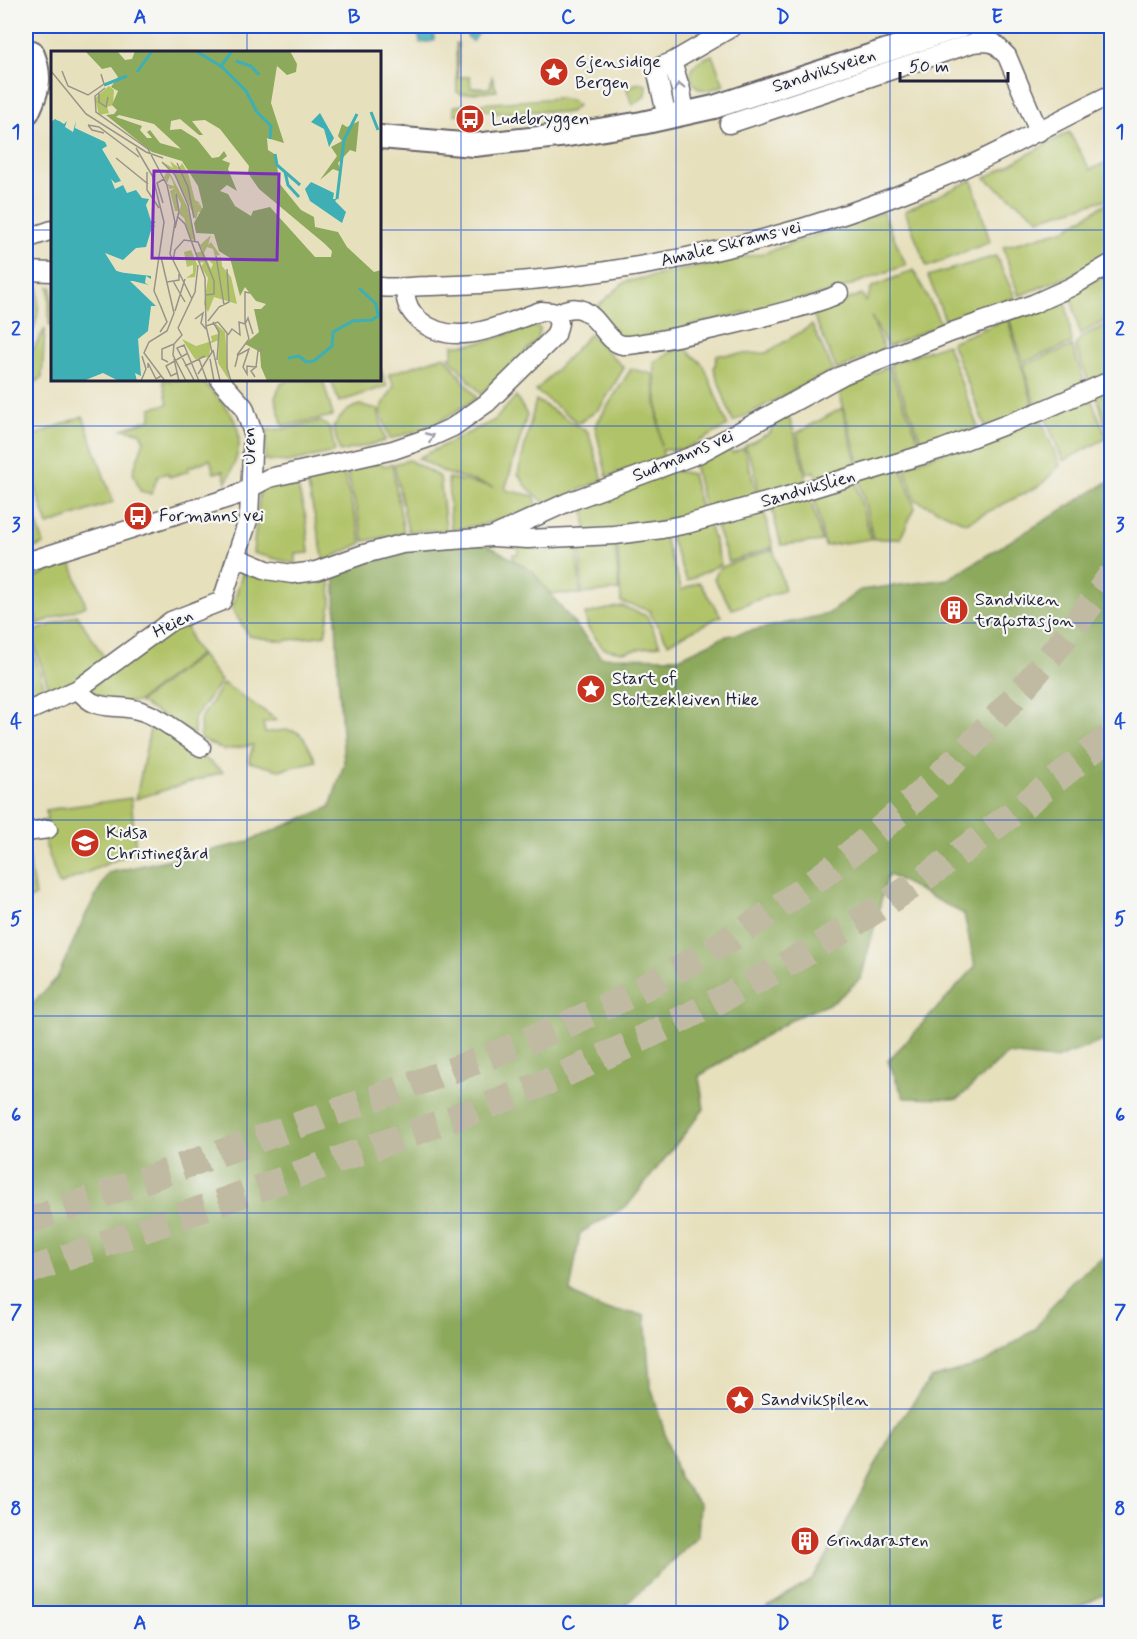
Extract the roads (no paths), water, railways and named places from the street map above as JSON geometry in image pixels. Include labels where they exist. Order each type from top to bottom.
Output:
[{"type":"main road","name":"Sandviksveien","points":[[381,137],[474,145],[597,131],[676,116],[714,107],[961,26]]},
{"type":"main road","points":[[27,113],[37,91],[36,60]]},
{"type":"main road","points":[[27,113],[34,110],[51,95]]},
{"type":"main road","name":"Sandviksveien","points":[[381,122],[474,136],[533,138]]},
{"type":"street","points":[[676,116],[664,65],[734,26]]},
{"type":"street","points":[[729,124],[892,69],[983,42],[998,45],[1006,56],[1039,132]]},
{"type":"street","name":"Amalie Skrams vei","points":[[381,287],[406,288],[506,282],[595,273],[645,265],[768,237],[894,197],[961,170],[1112,94]]},
{"type":"street","points":[[26,239],[51,230]]},
{"type":"street","name":"Sudmanns vei","points":[[236,557],[267,570],[292,574],[316,571],[364,554],[402,544],[491,537],[568,502],[698,454],[843,375],[952,332],[1033,304],[1071,287],[1112,263]]},
{"type":"street","points":[[26,271],[51,272]]},
{"type":"street","points":[[26,562],[235,496],[270,478],[374,454],[431,437],[453,427],[487,403],[556,335],[559,323],[555,315],[552,312],[542,311],[476,332],[447,335],[415,317],[406,302],[406,288]]},
{"type":"street","points":[[555,315],[571,310],[591,314],[610,338],[623,345],[781,313],[822,301],[839,292]]},
{"type":"street","name":"Sandvikslien","points":[[491,537],[528,539],[598,536],[639,533],[687,524],[942,449],[1112,380]]},
{"type":"street","name":"Uren","points":[[221,381],[244,407],[250,420],[253,446],[249,487]]},
{"type":"street","name":"Heien","points":[[26,712],[78,689],[171,621],[222,601],[249,517],[249,487]]},
{"type":"street","points":[[78,689],[87,701],[97,706],[139,710],[155,717],[201,747]]},
{"type":"street","points":[[26,832],[48,829]]},
{"type":"water","points":[[417,26],[434,26],[434,41],[420,43]]},
{"type":"water","points":[[467,26],[483,26],[473,42],[467,36]]},
{"type":"tunnel","points":[[26,1222],[481,1059],[587,1015],[694,961],[763,917],[830,870],[894,818],[954,762],[1010,702],[1063,640],[1112,574]]},
{"type":"tunnel","points":[[26,1272],[493,1104],[612,1053],[690,1015],[845,930],[924,878],[1001,823],[1112,734]]},
{"type":"place","name":"Gjensidige Bergen","points":[[554,72]]},
{"type":"place","name":"Ludebryggen","points":[[470,119]]},
{"type":"place","name":"Formanns vei","points":[[138,516]]},
{"type":"place","name":"Sandviken trafostasjon","points":[[954,610]]},
{"type":"place","name":"Start of Stoltzekleiven Hike","points":[[591,689]]},
{"type":"place","name":"Kidsa Christinegård","points":[[85,843]]},
{"type":"place","name":"Sandvikspilen","points":[[740,1400]]},
{"type":"place","name":"Grindarasten","points":[[805,1541]]}]
